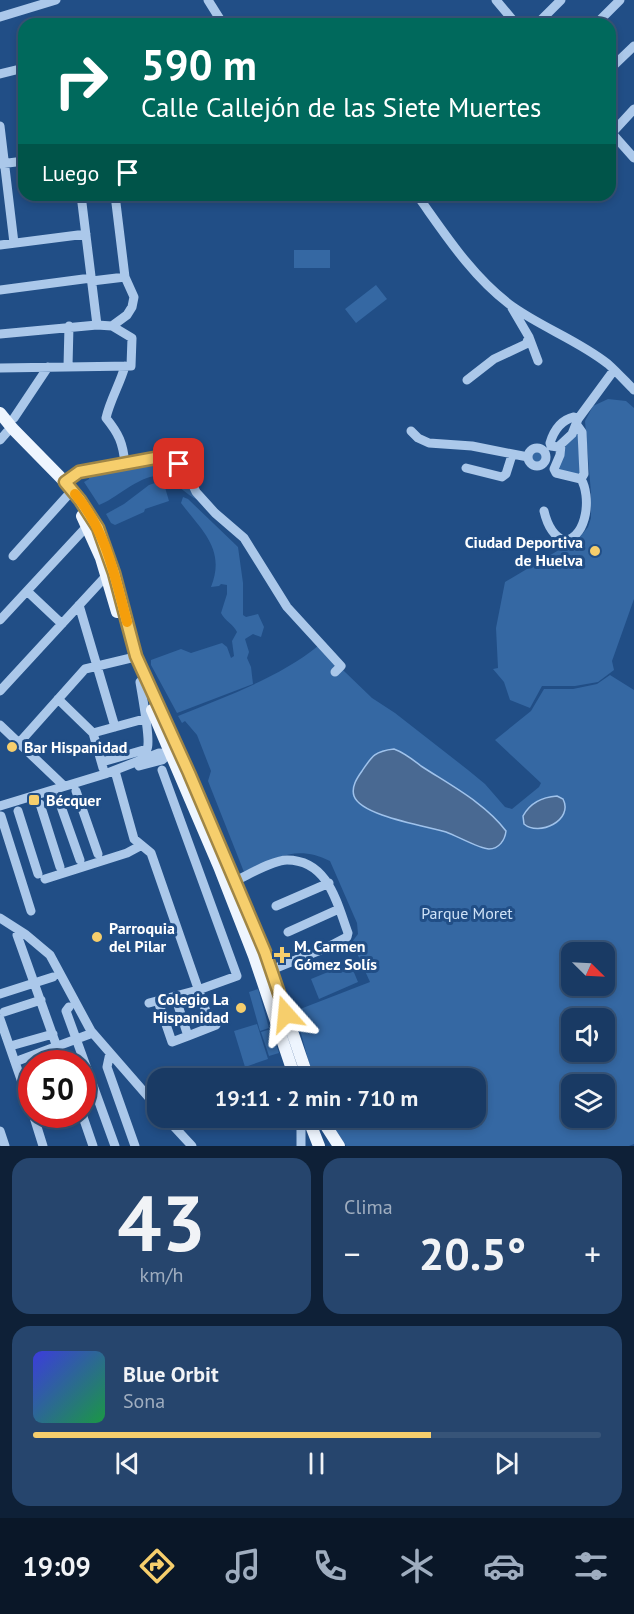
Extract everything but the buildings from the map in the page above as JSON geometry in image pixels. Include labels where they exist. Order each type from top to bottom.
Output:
[{"type":"main road","points":[[0,413],[66,488],[90,522],[110,575],[140,682],[164,738],[168,756],[220,868],[254,956],[291,1068]]},
{"type":"main road","points":[[2,432],[66,488]]},
{"type":"main road","points":[[133,657],[168,756],[235,881],[271,970],[305,1068]]},
{"type":"main road","points":[[310,1128],[314,1144],[336,1142],[327,1128]]},
{"type":"street","points":[[0,17],[46,1],[56,0]]},
{"type":"street","points":[[208,0],[219,18]]},
{"type":"street","points":[[496,0],[511,18]]},
{"type":"street","points":[[543,18],[561,0]]},
{"type":"street","points":[[602,18],[620,0]]},
{"type":"street","points":[[616,63],[634,46]]},
{"type":"street","points":[[0,74],[18,70]]},
{"type":"street","points":[[616,127],[634,109]]},
{"type":"street","points":[[0,126],[2,163],[14,243]]},
{"type":"street","points":[[616,138],[634,158]]},
{"type":"street","points":[[2,163],[18,162]]},
{"type":"street","points":[[82,201],[97,325]]},
{"type":"street","points":[[112,326],[127,315],[134,297],[125,277],[117,201]]},
{"type":"street","points":[[421,201],[472,270],[508,304],[530,319],[580,346],[614,370],[634,390]]},
{"type":"street","points":[[0,245],[86,234]]},
{"type":"street","points":[[0,290],[125,277]]},
{"type":"street","points":[[508,304],[530,337],[538,361]]},
{"type":"street","points":[[0,334],[97,325],[112,326],[132,338],[128,366],[109,404],[106,418],[123,444],[125,464]]},
{"type":"street","points":[[68,366],[69,326]]},
{"type":"street","points":[[467,380],[494,359],[526,344],[530,337]]},
{"type":"street","points":[[14,418],[48,366]]},
{"type":"street","points":[[0,368],[128,366]]},
{"type":"street","points":[[552,448],[534,448],[529,451],[530,463],[538,466],[546,461],[552,448],[578,422],[614,370]]},
{"type":"street","points":[[544,511],[551,530],[558,538],[565,541],[575,536],[580,529],[586,507],[585,487],[581,479],[556,473],[554,469],[560,455],[550,443],[560,424],[567,418],[574,417],[582,432],[584,474],[581,479]]},
{"type":"street","points":[[411,432],[429,443],[472,446],[528,457]]},
{"type":"street","points":[[466,468],[502,477],[506,474],[512,455]]},
{"type":"street","points":[[13,556],[79,472],[166,456],[186,470],[196,492],[243,538],[287,607],[341,666],[334,672]]},
{"type":"street","points":[[0,620],[90,522]]},
{"type":"street","points":[[0,692],[79,605],[110,575]]},
{"type":"street","points":[[27,591],[62,624]]},
{"type":"street","points":[[79,605],[115,728]]},
{"type":"street","points":[[19,742],[85,669],[133,657]]},
{"type":"street","points":[[102,762],[147,749],[150,743],[144,719],[140,682]]},
{"type":"street","points":[[32,911],[1,811],[64,786],[110,772],[168,756],[239,970],[237,975],[198,990],[154,1002],[172,1042],[212,1023],[198,990],[151,853],[134,840],[110,772],[102,762],[93,733],[58,699]]},
{"type":"street","points":[[93,733],[144,719]]},
{"type":"street","points":[[0,725],[64,786]]},
{"type":"street","points":[[76,791],[98,854]]},
{"type":"street","points":[[58,798],[80,860]]},
{"type":"street","points":[[40,804],[60,867]]},
{"type":"street","points":[[18,811],[42,876],[127,853],[140,846]]},
{"type":"street","points":[[235,881],[286,860],[307,865],[329,883],[348,933],[347,937],[336,946],[271,970]]},
{"type":"street","points":[[276,906],[329,883]]},
{"type":"street","points":[[288,932],[339,909]]},
{"type":"street","points":[[0,918],[25,934],[50,955],[91,1030],[147,1095]]},
{"type":"street","points":[[17,935],[58,1050]]},
{"type":"street","points":[[0,994],[53,977]]},
{"type":"street","points":[[174,996],[188,1036]]},
{"type":"street","points":[[18,1068],[2,1016],[41,1000]]},
{"type":"street","points":[[69,1007],[66,1011],[115,1146]]},
{"type":"street","points":[[14,1045],[53,1034]]},
{"type":"street","points":[[46,1050],[90,1034]]},
{"type":"street","points":[[110,1053],[107,1067],[135,1146]]},
{"type":"street","points":[[37,1128],[43,1146]]},
{"type":"street","points":[[87,1128],[93,1146]]},
{"type":"street","points":[[175,1128],[192,1146]]},
{"type":"street","points":[[301,1128],[301,1146]]},
{"type":"street","points":[[0,1131],[5,1146]]},
{"type":"green space","points":[[294,250],[330,250],[330,268],[294,268]]},
{"type":"green space","points":[[376,285],[387,299],[356,323],[345,309]]},
{"type":"green space","name":"Ciudad Deportiva de Huelva","points":[[608,399],[626,401],[634,408],[634,599],[612,661],[614,670],[598,682],[575,686],[542,686],[530,708],[510,700],[504,682],[493,669],[498,668],[496,628],[505,582],[579,538],[588,527],[591,518],[591,493],[585,421],[593,406]]},
{"type":"green space","points":[[578,431],[580,475],[558,469],[566,445]]},
{"type":"green space","points":[[534,450],[540,450],[544,457],[540,464],[534,464],[530,460],[530,454]]},
{"type":"green space","points":[[168,462],[178,471],[198,500],[168,479],[156,476],[139,481],[99,505],[84,482],[89,479],[89,475]]},
{"type":"green space","points":[[155,483],[164,484],[169,501],[145,509],[144,512],[115,525],[111,523],[106,514]]},
{"type":"green space","points":[[183,497],[188,499],[238,547],[243,583],[243,615],[246,617],[258,614],[264,627],[261,637],[253,634],[245,639],[253,684],[177,713],[151,665],[151,660],[181,649],[191,653],[222,643],[227,647],[231,658],[234,656],[232,641],[237,632],[221,613],[227,594],[227,585],[211,587],[216,562],[210,541],[181,503]]},
{"type":"green space","name":"Parque Moret","points":[[318,646],[372,698],[468,770],[485,784],[505,807],[512,809],[541,783],[495,740],[531,711],[544,689],[573,689],[597,684],[610,675],[634,690],[634,1144],[629,1146],[346,1146],[333,1128],[486,1128],[486,1068],[310,1068],[295,1011],[370,982],[352,942],[358,934],[357,923],[330,861],[318,856],[296,853],[276,858],[244,872],[208,781],[211,771],[197,735],[185,721],[182,723],[178,716],[251,686],[286,668]]},
{"type":"green space","points":[[350,963],[358,982],[319,999],[311,979]]},
{"type":"green space","points":[[258,989],[269,1028],[260,1031],[249,992]]},
{"type":"green space","points":[[257,1024],[268,1059],[245,1067],[234,1031]]},
{"type":"green space","points":[[271,1029],[279,1053],[269,1056],[261,1032]]},
{"type":"shaded area","points":[[394,749],[467,795],[488,812],[506,831],[501,843],[493,849],[474,845],[446,832],[381,815],[359,803],[353,793],[358,777],[375,755]]},
{"type":"shaded area","points":[[557,796],[563,799],[565,807],[564,814],[559,820],[538,829],[524,824],[523,816],[533,804],[541,799]]},
{"type":"slow traffic","points":[[75,494],[98,528],[109,556],[127,622]]},
{"type":"place","name":"Ciudad Deportiva de Huelva","points":[[595,551]]},
{"type":"place","name":"Bar Hispanidad","points":[[12,747]]},
{"type":"place","name":"Bécquer","points":[[34,800]]},
{"type":"place","name":"Parroquia del Pilar","points":[[97,937]]},
{"type":"place","name":"M. Carmen Gómez Solís","points":[[282,955]]},
{"type":"place","name":"Colegio La Hispanidad","points":[[241,1008]]},
{"type":"route","points":[[179,464],[166,456],[79,472],[65,482],[98,528],[109,556],[136,656],[189,773],[265,952],[286,1014]]}]
